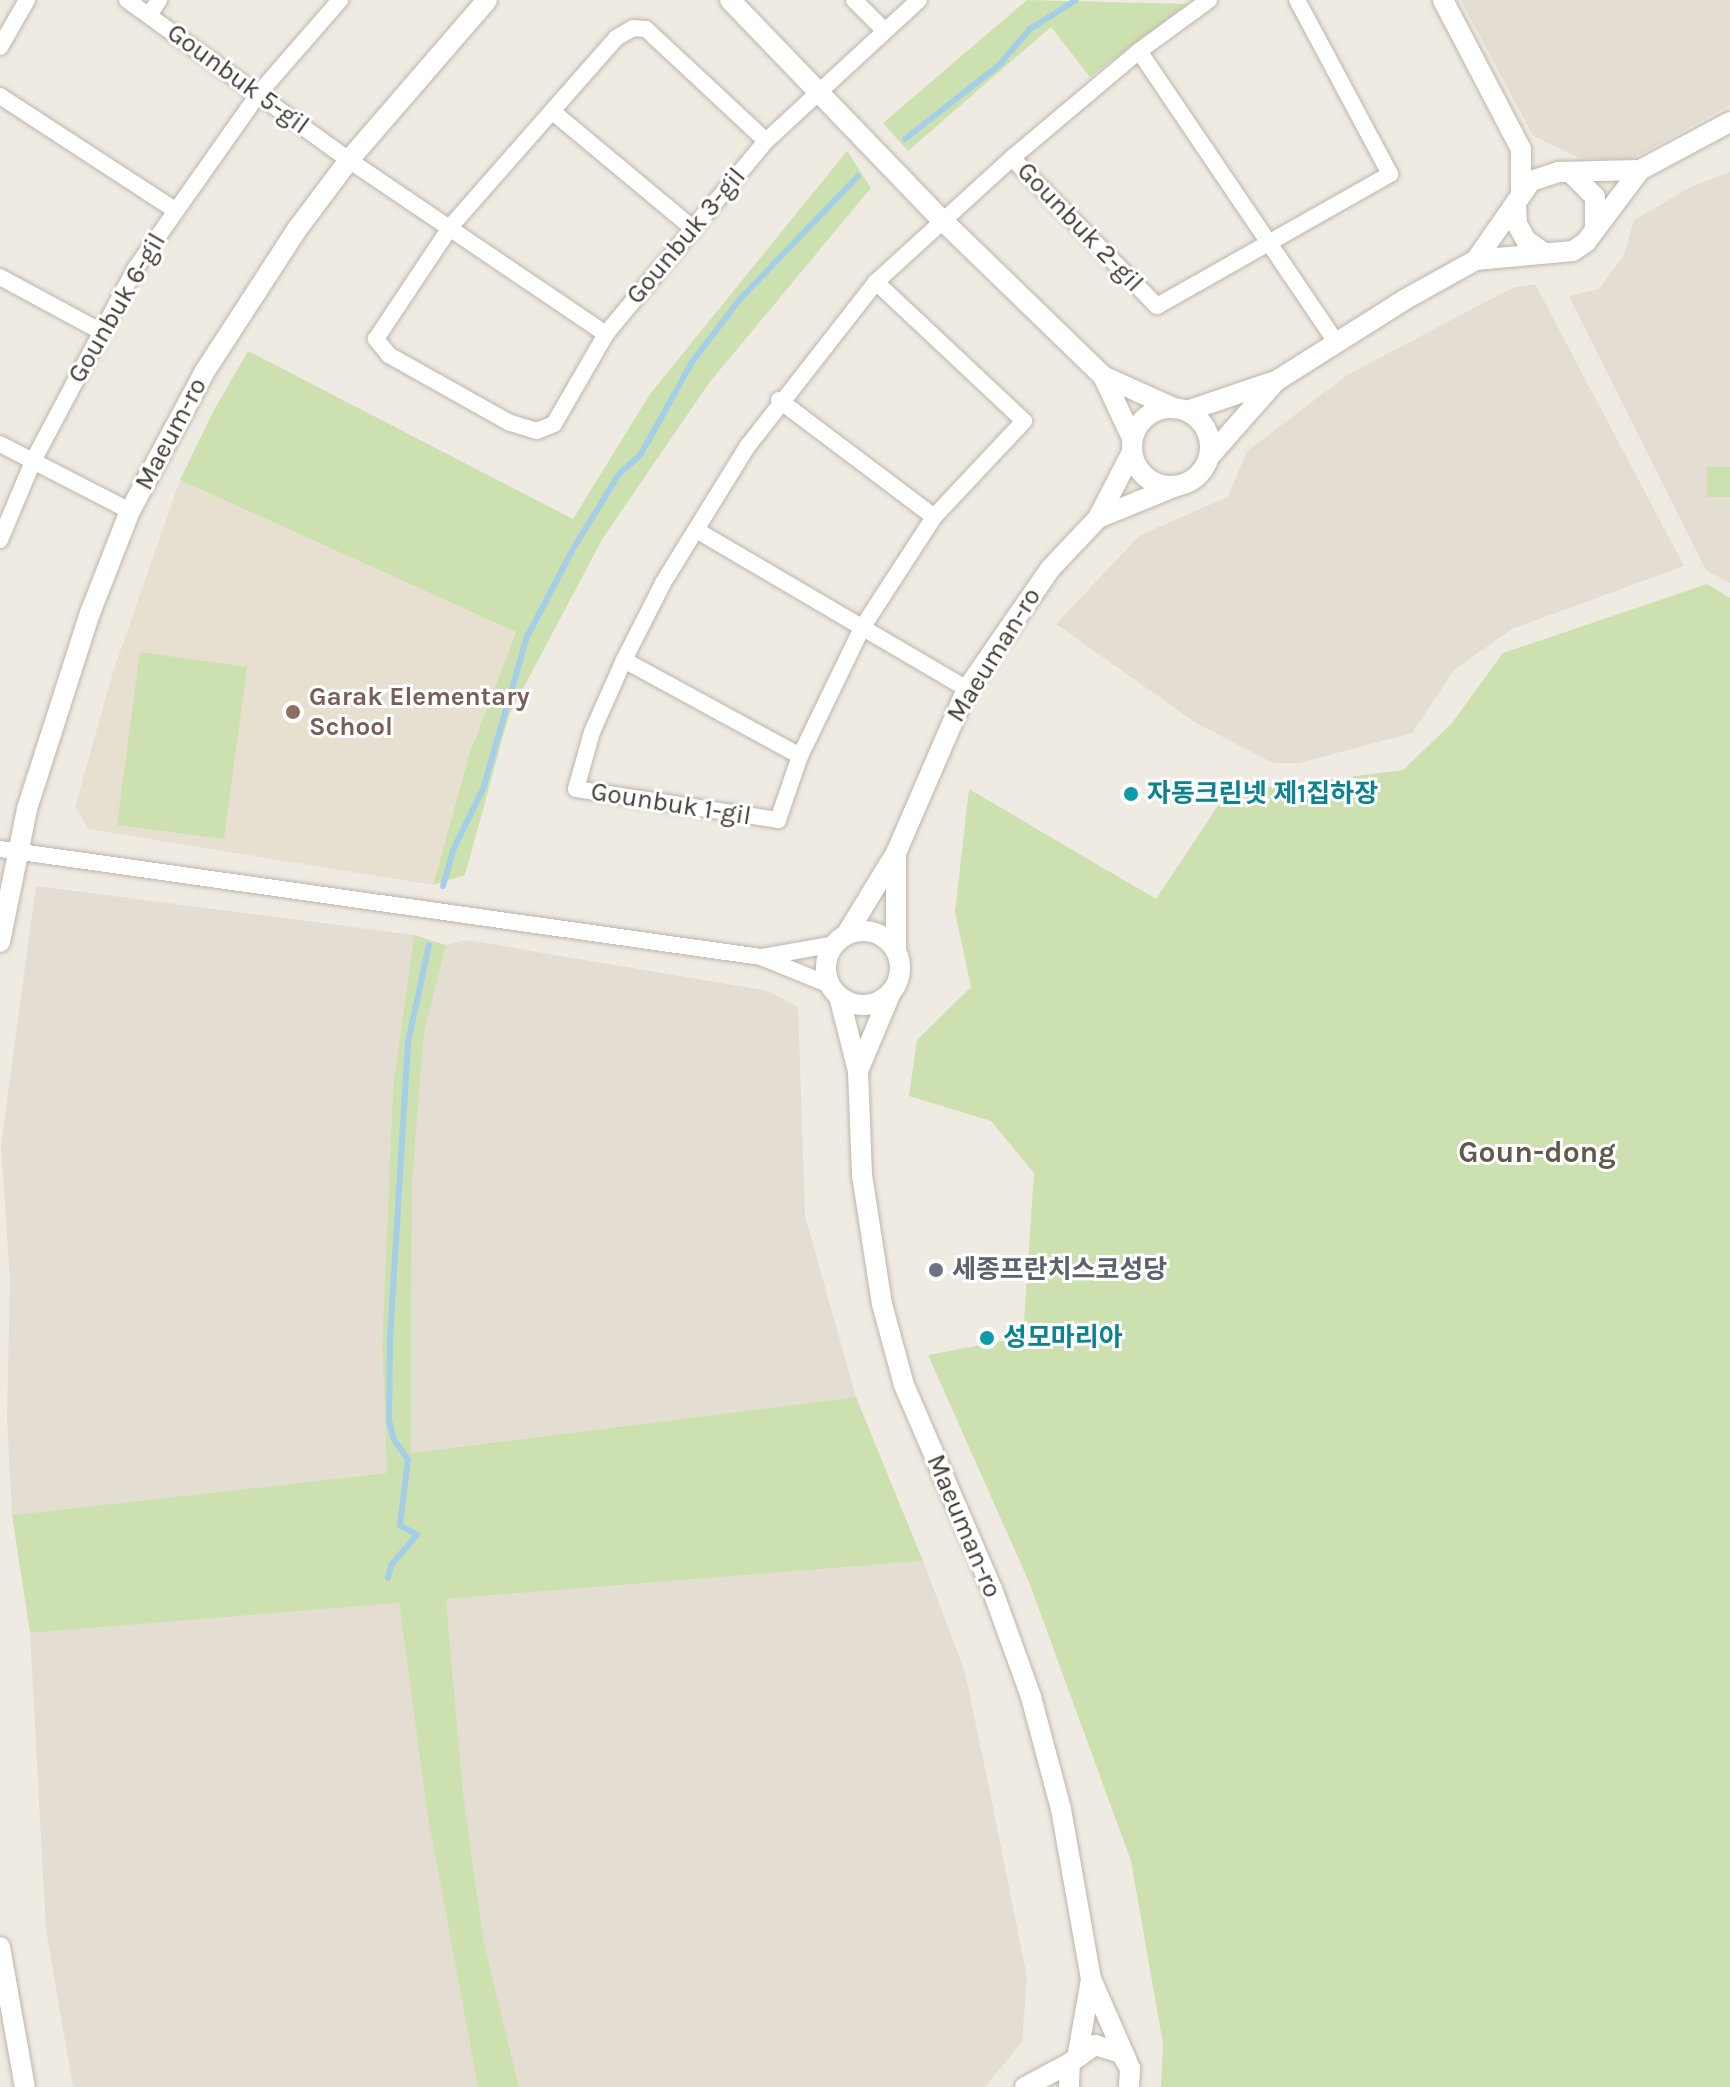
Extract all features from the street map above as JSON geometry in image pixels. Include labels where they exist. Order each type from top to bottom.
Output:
[{"type":"street","points":[[0,47],[27,0]]},
{"type":"street","name":"Gounbuk 5-gil","points":[[127,0],[260,92],[349,160],[451,226],[606,334]]},
{"type":"street","points":[[149,15],[159,0]]},
{"type":"street","name":"Gounbuk 6-gil","points":[[0,540],[34,459],[100,331],[175,210],[260,92],[340,0]]},
{"type":"street","name":"Maeum-ro","points":[[0,942],[9,850],[27,809],[90,613],[130,511],[205,371],[349,160],[487,0]]},
{"type":"street","points":[[730,0],[824,92],[941,219],[1103,376],[1180,409],[1204,425],[1209,457]]},
{"type":"street","points":[[854,0],[885,31]]},
{"type":"street","points":[[766,141],[824,92],[919,0]]},
{"type":"street","name":"Gounbuk 2-gil","points":[[941,219],[1139,51],[1209,0]]},
{"type":"street","name":"Gounbuk 2-gil","points":[[1012,158],[1157,306],[1390,174],[1297,0]]},
{"type":"street","points":[[1443,0],[1521,149],[1518,199],[1526,240],[1541,251]]},
{"type":"street","name":"Gounbuk 3-gil","points":[[633,28],[646,29],[766,141],[690,226],[606,334],[554,424],[537,431],[510,423],[389,355],[376,339],[451,226],[616,38],[633,28]]},
{"type":"street","points":[[1139,51],[1272,242],[1335,340]]},
{"type":"street","points":[[0,96],[175,210]]},
{"type":"street","points":[[553,112],[690,226]]},
{"type":"street","points":[[1098,518],[1197,476],[1209,457],[1276,381],[1335,340],[1476,260],[1541,251],[1573,251],[1640,170],[1730,122]]},
{"type":"street","points":[[1521,149],[1566,173],[1595,197],[1595,228]]},
{"type":"street","points":[[1476,260],[1531,181],[1566,173],[1640,170]]},
{"type":"street","name":"Gounbuk 1-gil","points":[[876,282],[1024,421],[934,517],[862,628],[800,756],[778,820],[576,789],[592,732],[624,660],[696,530],[779,400],[876,282],[941,219]]},
{"type":"street","points":[[0,277],[100,331]]},
{"type":"street","points":[[1103,376],[1132,445],[1152,481],[1177,486]]},
{"type":"street","points":[[1098,518],[1132,445],[1152,412],[1180,409],[1276,381]]},
{"type":"street","points":[[779,400],[934,517]]},
{"type":"street","points":[[0,444],[130,511]]},
{"type":"street","name":"Maeuman-ro","points":[[840,940],[896,853],[967,689],[1050,569],[1098,518]]},
{"type":"street","points":[[696,530],[967,689]]},
{"type":"street","points":[[624,660],[800,756]]},
{"type":"street","points":[[9,850],[761,957],[835,991],[872,1004],[891,992]]},
{"type":"street","points":[[858,1071],[900,972],[896,951],[896,853]]},
{"type":"street","points":[[761,957],[869,932],[896,951]]},
{"type":"street","points":[[840,940],[827,964],[858,1071]]},
{"type":"street","name":"Maeuman-ro","points":[[858,1071],[862,1175],[882,1304],[904,1385],[992,1589],[1031,1697],[1061,1809],[1091,1979]]},
{"type":"street","points":[[0,1947],[25,2087]]},
{"type":"street","points":[[1069,2087],[1091,1979]]},
{"type":"street","points":[[1091,1979],[1127,2061],[1129,2087]]},
{"type":"street","points":[[1025,2087],[1074,2058],[1104,2045],[1127,2061]]},
{"type":"shaded area","points":[[1461,0],[1730,0],[1730,105],[1632,159],[1580,158],[1533,136]]},
{"type":"shaded area","points":[[1730,172],[1730,583],[1706,570],[1569,296],[1599,289],[1624,255],[1634,220],[1691,187]]},
{"type":"shaded area","points":[[1535,284],[1684,566],[1512,629],[1454,670],[1412,733],[1299,763],[1273,763],[1196,723],[1056,624],[1140,535],[1228,497],[1247,451],[1349,374],[1512,288]]},
{"type":"shaded area","name":"Garak Elementary School","points":[[180,480],[516,632],[470,752],[433,885],[88,829],[75,807],[113,672]]},
{"type":"shaded area","points":[[36,886],[414,935],[393,1088],[382,1346],[387,1473],[12,1515],[7,1417],[10,1280],[1,1145]]},
{"type":"shaded area","points":[[467,940],[768,991],[798,1007],[805,1216],[856,1397],[411,1453],[412,1184],[424,1034],[446,945]]},
{"type":"shaded area","points":[[923,1561],[965,1672],[993,1807],[1027,1977],[1022,2042],[985,2087],[519,2087],[483,1938],[463,1792],[446,1599]]},
{"type":"shaded area","points":[[399,1603],[427,1813],[478,2087],[73,2087],[46,1930],[30,1633]]},
{"type":"green space","points":[[1027,0],[1187,4],[1090,77],[1051,27],[908,151],[883,123]]},
{"type":"green space","points":[[847,151],[871,188],[709,383],[603,538],[509,715],[465,875],[433,885],[470,752],[516,632],[180,480],[213,412],[248,351],[573,519],[650,394]]},
{"type":"green space","points":[[1707,467],[1730,467],[1730,497],[1707,497]]},
{"type":"green space","points":[[1707,584],[1730,598],[1730,2087],[1161,2087],[1163,2044],[1131,1861],[1029,1582],[928,1355],[1023,1337],[1034,1173],[991,1121],[909,1096],[917,1040],[971,987],[955,912],[969,789],[1156,899],[1233,783],[1262,788],[1403,770],[1452,723],[1503,653]]},
{"type":"green space","points":[[140,652],[247,667],[224,839],[117,825]]},
{"type":"green space","points":[[414,935],[446,945],[424,1034],[412,1184],[411,1453],[856,1397],[923,1561],[446,1599],[463,1792],[483,1938],[519,2087],[478,2087],[427,1813],[399,1603],[30,1633],[12,1515],[387,1473],[382,1346],[393,1087]]},
{"type":"waterway","points":[[905,139],[999,65],[1030,29],[1076,0]]},
{"type":"waterway","points":[[443,886],[453,850],[483,789],[527,637],[573,549],[619,474],[641,454],[692,362],[740,299],[858,176]]},
{"type":"waterway","points":[[388,1578],[391,1565],[417,1535],[400,1525],[408,1460],[393,1438],[389,1419],[390,1338],[408,1042],[429,945]]},
{"type":"place","name":"Garak Elementary School","points":[[293,712]]},
{"type":"place","name":"자동크린넷 제1집하장","points":[[1131,794]]},
{"type":"place","name":"세종프란치스코성당","points":[[936,1270]]},
{"type":"place","name":"성모마리아","points":[[987,1338]]},
{"type":"district","name":"Goun-dong","points":[[1537,1152]]}]
